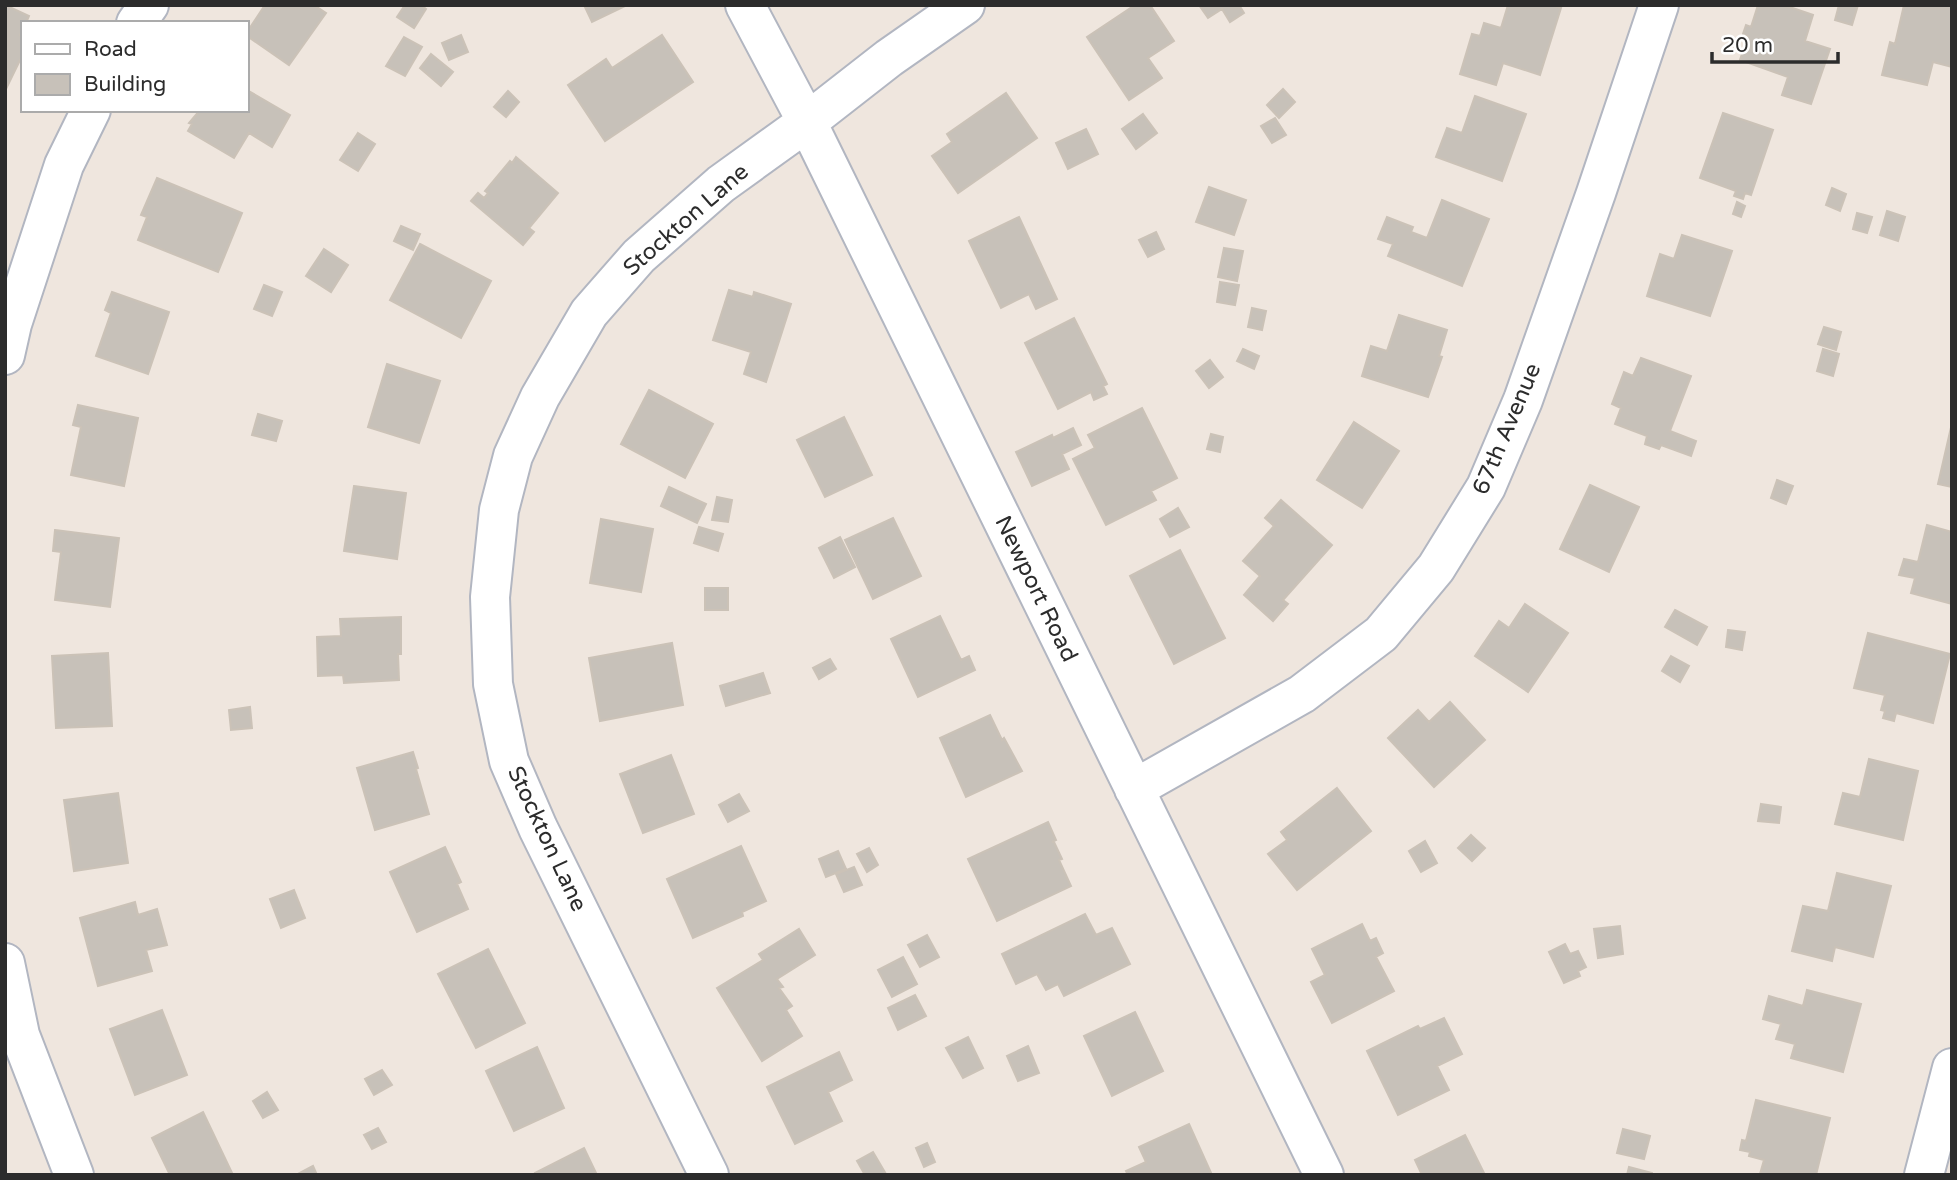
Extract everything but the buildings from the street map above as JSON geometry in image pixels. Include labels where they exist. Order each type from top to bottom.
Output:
[{"type":"street","points":[[137,21],[149,5]]},
{"type":"street","name":"Newport Road","points":[[745,5],[807,122],[1324,1175]]},
{"type":"street","name":"Stockton Lane","points":[[709,1175],[538,828],[509,761],[493,684],[490,597],[499,510],[513,456],[540,397],[589,313],[639,256],[721,184],[889,58],[965,5]]},
{"type":"street","name":"67th Avenue","points":[[1134,789],[1302,694],[1381,634],[1436,568],[1486,487],[1523,400],[1659,5]]},
{"type":"street","points":[[5,355],[12,324],[64,166],[90,112]]},
{"type":"street","points":[[5,963],[20,1035],[74,1175]]},
{"type":"street","points":[[1924,1175],[1952,1068]]}]
